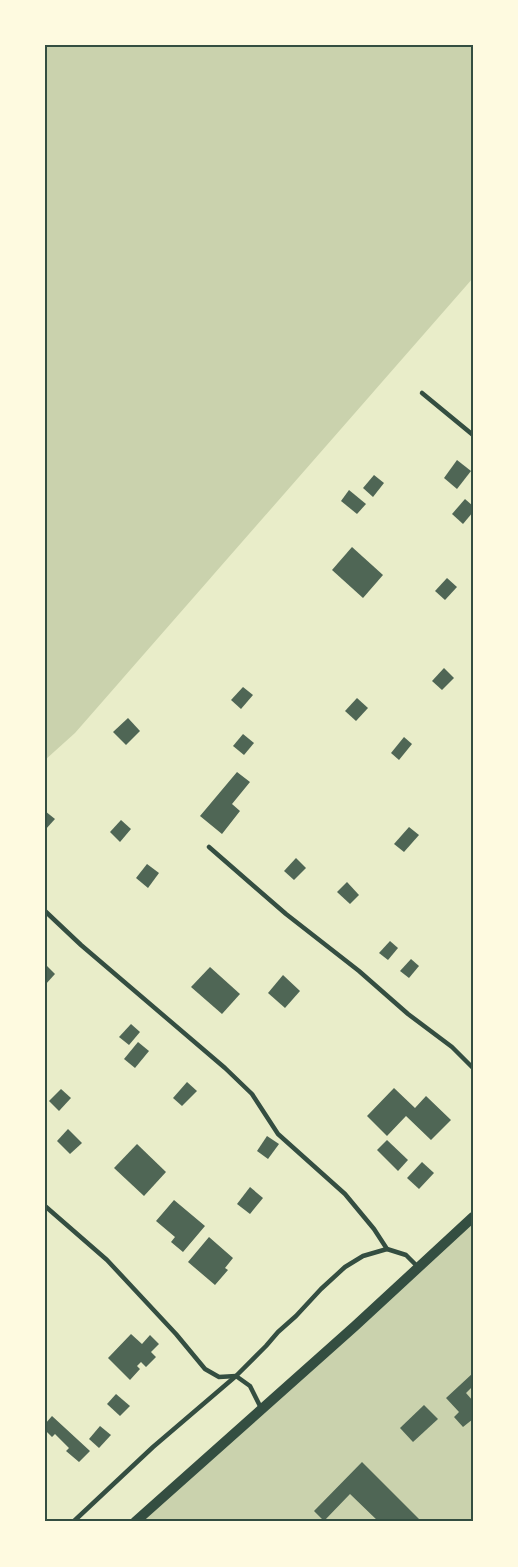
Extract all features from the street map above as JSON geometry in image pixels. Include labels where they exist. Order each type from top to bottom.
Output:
[{"type":"street","points":[[135,1522],[473,1217]]},
{"type":"lane","points":[[422,393],[473,435]]},
{"type":"lane","points":[[209,847],[286,915],[452,1047],[473,1068]]},
{"type":"lane","points":[[45,911],[252,1094],[278,1134],[345,1194],[374,1229],[387,1249]]},
{"type":"lane","points":[[45,1206],[107,1260],[176,1334],[204,1369],[219,1377],[236,1376],[250,1386],[261,1409]]},
{"type":"lane","points":[[73,1522],[153,1447],[236,1376],[345,1267],[363,1256],[387,1249],[406,1255],[419,1268]]},
{"type":"green space","points":[[45,45],[473,45],[473,278],[75,733],[45,760]]},
{"type":"green space","points":[[473,1217],[473,1522],[135,1522]]},
{"type":"building","points":[[457,460],[471,471],[457,489],[444,478]]},
{"type":"building","points":[[374,475],[384,483],[373,497],[363,488]]},
{"type":"building","points":[[349,490],[366,504],[357,514],[341,501]]},
{"type":"building","points":[[465,499],[473,506],[473,512],[463,524],[452,514]]},
{"type":"building","points":[[352,547],[383,575],[363,598],[332,570]]},
{"type":"building","points":[[447,578],[457,587],[445,600],[435,591]]},
{"type":"building","points":[[444,668],[454,678],[442,690],[432,681]]},
{"type":"building","points":[[243,687],[253,695],[241,709],[231,700]]},
{"type":"building","points":[[357,698],[368,708],[356,721],[345,711]]},
{"type":"building","points":[[128,718],[140,731],[126,745],[113,732]]},
{"type":"building","points":[[243,734],[254,743],[244,755],[233,746]]},
{"type":"building","points":[[404,737],[412,744],[399,760],[391,753]]},
{"type":"building","points":[[237,772],[250,782],[232,804],[240,811],[222,834],[200,816]]},
{"type":"building","points":[[45,811],[55,819],[45,830]]},
{"type":"building","points":[[121,820],[131,829],[120,842],[110,832]]},
{"type":"building","points":[[409,827],[419,835],[404,852],[394,844]]},
{"type":"building","points":[[296,858],[306,868],[294,880],[284,871]]},
{"type":"building","points":[[147,864],[159,873],[148,888],[136,878]]},
{"type":"building","points":[[347,882],[359,895],[350,904],[337,892]]},
{"type":"building","points":[[390,941],[398,948],[388,960],[379,953]]},
{"type":"building","points":[[411,959],[419,966],[409,978],[400,971]]},
{"type":"building","points":[[45,964],[55,974],[45,985]]},
{"type":"building","points":[[210,967],[240,994],[222,1014],[191,987]]},
{"type":"building","points":[[283,975],[300,991],[285,1008],[268,993]]},
{"type":"building","points":[[131,1024],[140,1032],[129,1045],[119,1037]]},
{"type":"building","points":[[138,1042],[149,1051],[135,1068],[124,1059]]},
{"type":"building","points":[[187,1082],[197,1091],[182,1106],[173,1098]]},
{"type":"building","points":[[394,1088],[415,1108],[426,1096],[451,1120],[431,1140],[406,1116],[387,1136],[367,1116]]},
{"type":"building","points":[[61,1089],[71,1098],[59,1111],[49,1101]]},
{"type":"building","points":[[68,1129],[82,1143],[70,1154],[57,1141]]},
{"type":"building","points":[[267,1136],[279,1144],[268,1159],[257,1151]]},
{"type":"building","points":[[387,1140],[408,1160],[398,1171],[377,1150]]},
{"type":"building","points":[[137,1144],[166,1172],[144,1196],[114,1168]]},
{"type":"building","points":[[422,1162],[434,1173],[419,1189],[407,1178]]},
{"type":"building","points":[[250,1187],[263,1198],[250,1214],[237,1204]]},
{"type":"building","points":[[174,1200],[205,1226],[183,1252],[171,1242],[175,1237],[156,1221]]},
{"type":"building","points":[[209,1237],[233,1258],[225,1268],[228,1270],[215,1285],[188,1262]]},
{"type":"building","points":[[131,1334],[142,1344],[150,1335],[159,1344],[151,1352],[156,1357],[146,1367],[141,1362],[137,1366],[140,1369],[130,1380],[108,1358]]},
{"type":"building","points":[[473,1373],[473,1386],[466,1393],[473,1401],[471,1415],[473,1419],[463,1427],[454,1417],[459,1412],[446,1398]]},
{"type":"building","points":[[116,1394],[130,1406],[120,1416],[107,1404]]},
{"type":"building","points":[[424,1405],[438,1419],[413,1442],[400,1428]]},
{"type":"building","points":[[52,1416],[90,1451],[79,1462],[66,1451],[69,1448],[55,1434],[52,1437],[45,1430],[45,1424]]},
{"type":"building","points":[[100,1426],[111,1435],[99,1448],[89,1439]]},
{"type":"building","points":[[362,1462],[422,1522],[379,1522],[350,1494],[324,1521],[314,1511]]}]
